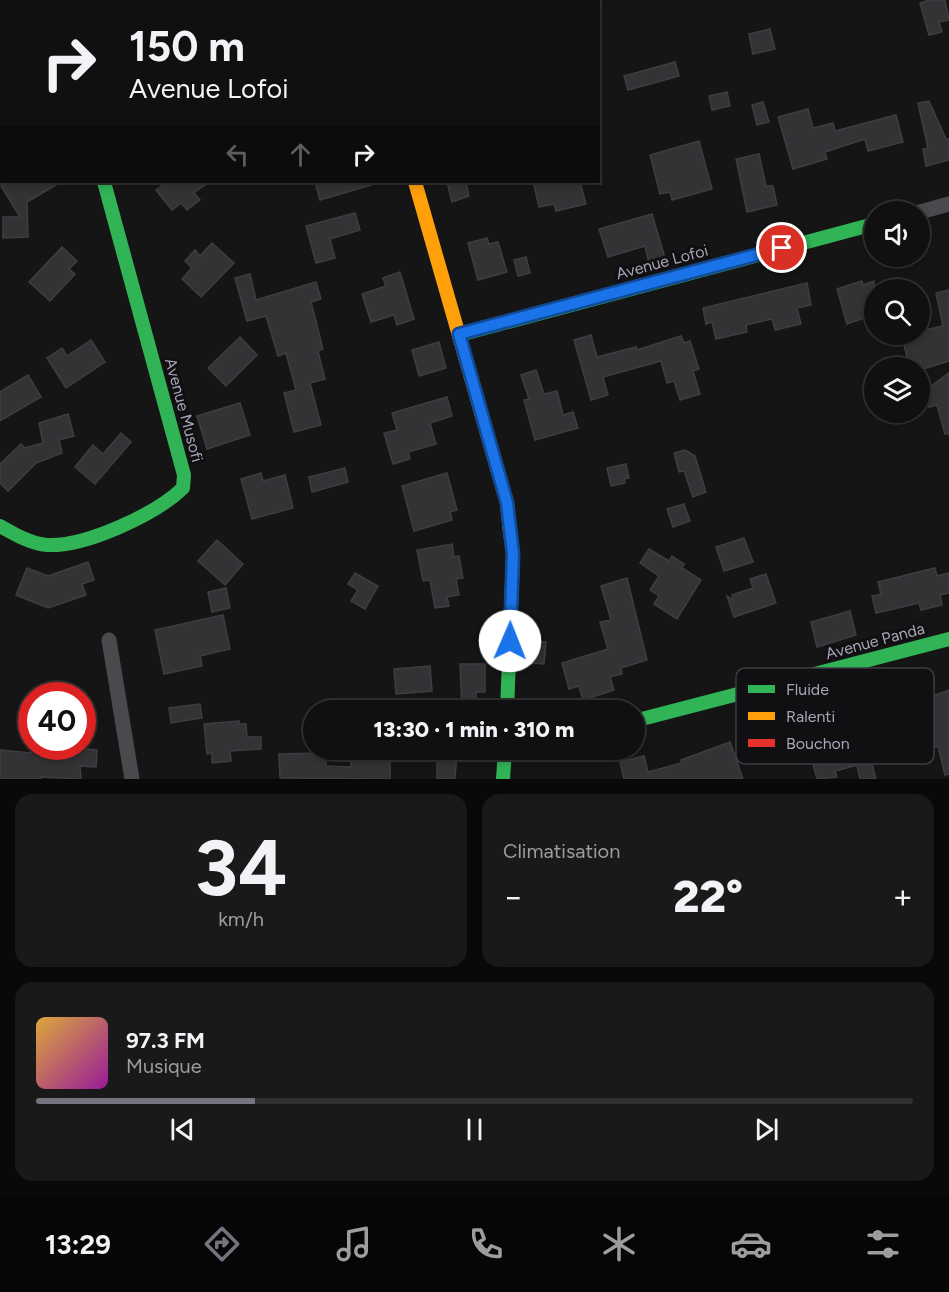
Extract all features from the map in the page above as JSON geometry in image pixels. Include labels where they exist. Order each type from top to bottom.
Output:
[{"type":"street","name":"Avenue Musofi","points":[[0,526],[39,544],[65,545],[165,505],[183,488],[184,475],[104,183]]},
{"type":"street","points":[[415,183],[507,503],[513,554],[507,700]]},
{"type":"street","points":[[930,209],[949,204]]},
{"type":"street","name":"Avenue Lofoi","points":[[459,334],[864,227]]},
{"type":"street","points":[[109,639],[132,779]]},
{"type":"street","name":"Avenue Panda","points":[[838,668],[949,639]]},
{"type":"street","name":"Avenue Panda","points":[[645,718],[736,694]]},
{"type":"street","points":[[503,779],[507,760]]},
{"type":"building","points":[[929,0],[945,0],[949,20],[939,22],[942,32],[929,35],[920,3]]},
{"type":"building","points":[[770,29],[775,49],[753,54],[749,34]]},
{"type":"building","points":[[675,62],[679,76],[628,90],[624,76]]},
{"type":"building","points":[[727,92],[730,106],[712,110],[709,96]]},
{"type":"building","points":[[929,101],[946,139],[949,139],[949,160],[926,166],[923,149],[928,148],[918,103]]},
{"type":"building","points":[[763,102],[769,122],[757,125],[752,105]]},
{"type":"building","points":[[808,109],[813,128],[833,123],[835,131],[896,115],[903,142],[868,151],[865,139],[825,152],[827,159],[793,169],[778,117]]},
{"type":"building","points":[[699,141],[712,189],[672,200],[670,192],[660,194],[650,155]]},
{"type":"building","points":[[759,154],[766,186],[773,186],[777,205],[747,212],[736,159]]},
{"type":"building","points":[[7,183],[59,183],[27,202],[28,237],[3,238],[3,217],[20,217],[1,186]]},
{"type":"building","points":[[165,183],[208,183],[194,193],[200,200],[187,210],[181,203],[172,210],[156,190]]},
{"type":"building","points":[[370,183],[371,185],[320,200],[316,185]]},
{"type":"building","points":[[447,183],[466,183],[469,196],[452,202]]},
{"type":"building","points":[[580,183],[586,204],[556,211],[554,204],[539,207],[534,185]]},
{"type":"building","points":[[355,213],[360,230],[330,239],[335,258],[316,263],[306,226]]},
{"type":"building","points":[[652,214],[665,258],[649,263],[645,246],[608,257],[599,229]]},
{"type":"building","points":[[487,238],[489,244],[498,242],[507,272],[478,280],[468,243]]},
{"type":"building","points":[[212,243],[234,263],[201,297],[182,279],[192,268],[185,261],[195,250],[200,256]]},
{"type":"building","points":[[62,247],[77,261],[69,269],[75,274],[50,301],[29,282]]},
{"type":"building","points":[[526,257],[530,273],[518,276],[514,260]]},
{"type":"building","points":[[400,272],[414,319],[397,325],[394,315],[371,322],[362,294],[386,286],[383,278]]},
{"type":"building","points":[[250,274],[256,300],[316,282],[321,299],[311,302],[323,349],[318,351],[325,379],[310,383],[321,425],[294,432],[284,393],[296,390],[286,353],[278,356],[266,316],[247,321],[235,278]]},
{"type":"building","points":[[862,281],[864,285],[864,318],[847,324],[837,289]]},
{"type":"building","points":[[807,283],[811,305],[797,308],[801,324],[775,330],[772,319],[746,325],[747,332],[716,339],[712,322],[706,324],[703,308]]},
{"type":"building","points":[[949,290],[949,361],[930,367],[930,357],[907,357],[904,345],[930,345],[930,329],[943,326],[936,293]]},
{"type":"building","points":[[591,335],[597,357],[636,347],[637,350],[681,336],[684,343],[690,341],[699,369],[693,371],[700,394],[680,400],[674,381],[667,383],[661,361],[603,377],[608,395],[591,400],[574,340]]},
{"type":"building","points":[[240,337],[257,355],[226,386],[208,368]]},
{"type":"building","points":[[91,340],[105,362],[66,388],[47,358],[62,348],[67,356]]},
{"type":"building","points":[[439,342],[446,368],[419,376],[412,350]]},
{"type":"building","points":[[536,370],[544,394],[557,391],[563,415],[573,412],[578,428],[535,440],[524,400],[529,399],[521,375]]},
{"type":"building","points":[[949,373],[949,434],[945,434],[937,405],[930,407],[930,387]]},
{"type":"building","points":[[28,375],[41,397],[0,421],[0,392]]},
{"type":"building","points":[[447,397],[452,416],[430,423],[436,444],[408,452],[410,459],[393,464],[384,433],[397,430],[392,413]]},
{"type":"building","points":[[240,403],[250,435],[207,449],[197,416]]},
{"type":"building","points":[[68,414],[74,436],[59,440],[62,453],[36,463],[8,491],[0,483],[0,464],[21,444],[25,448],[43,443],[39,423]]},
{"type":"building","points":[[121,433],[131,442],[95,484],[75,467],[93,445],[103,454]]},
{"type":"building","points":[[685,450],[695,456],[706,492],[693,497],[684,471],[679,472],[674,453]]},
{"type":"building","points":[[626,464],[629,478],[624,479],[625,483],[611,486],[607,468]]},
{"type":"building","points":[[345,468],[348,482],[312,492],[309,477]]},
{"type":"building","points":[[261,473],[263,481],[285,475],[293,508],[252,519],[241,479]]},
{"type":"building","points":[[447,473],[457,510],[450,512],[452,520],[414,531],[402,486]]},
{"type":"building","points":[[684,504],[690,521],[673,527],[667,509]]},
{"type":"building","points":[[744,538],[753,562],[724,571],[716,547]]},
{"type":"building","points":[[217,540],[243,564],[225,585],[198,561]]},
{"type":"building","points":[[452,544],[454,557],[459,556],[463,578],[456,579],[459,595],[447,597],[449,606],[435,608],[430,580],[423,581],[417,550]]},
{"type":"building","points":[[649,549],[669,561],[672,556],[684,564],[682,568],[701,580],[677,619],[654,604],[659,596],[650,590],[659,576],[640,563]]},
{"type":"building","points":[[88,562],[94,580],[82,584],[86,595],[48,608],[16,595],[27,568],[48,576]]},
{"type":"building","points":[[935,568],[937,576],[949,573],[949,593],[940,595],[942,605],[921,610],[919,603],[876,613],[872,596],[881,594],[878,582]]},
{"type":"building","points":[[355,573],[378,586],[365,609],[351,601],[358,590],[348,584]]},
{"type":"building","points":[[766,574],[776,603],[734,617],[727,596],[733,600],[732,595],[753,588],[750,579]]},
{"type":"building","points":[[627,578],[647,660],[621,668],[622,674],[610,677],[614,690],[583,700],[579,686],[569,689],[562,663],[608,649],[600,622],[611,620],[601,586]]},
{"type":"building","points":[[226,588],[230,608],[212,612],[208,592]]},
{"type":"building","points":[[850,611],[856,635],[817,647],[811,622]]},
{"type":"building","points":[[223,615],[230,649],[200,656],[202,666],[164,674],[155,630]]},
{"type":"building","points":[[534,641],[546,642],[544,664],[532,663]]},
{"type":"building","points":[[460,664],[485,664],[485,692],[476,692],[476,700],[462,700]]},
{"type":"building","points":[[430,666],[432,691],[396,694],[394,669]]},
{"type":"building","points":[[949,690],[949,774],[945,775],[938,746],[934,747],[934,696]]},
{"type":"building","points":[[200,704],[202,718],[171,723],[169,708]]},
{"type":"building","points":[[239,721],[239,724],[246,724],[247,737],[261,737],[261,749],[230,751],[231,761],[212,763],[212,753],[207,754],[204,724]]},
{"type":"building","points":[[730,742],[743,779],[624,779],[620,762],[645,760],[648,772],[682,763],[681,760]]},
{"type":"building","points":[[0,750],[18,752],[18,760],[96,760],[97,750],[96,767],[80,766],[81,779],[41,777],[41,779],[0,779]]},
{"type":"building","points":[[303,753],[303,760],[326,760],[326,766],[351,767],[351,760],[390,760],[390,779],[280,778],[279,754]]},
{"type":"building","points":[[437,760],[456,760],[455,779],[437,779]]},
{"type":"building","points":[[813,764],[872,764],[876,779],[860,779],[857,765],[835,771],[837,777],[817,779]]},
{"type":"traffic: fast","points":[[0,526],[35,543],[47,545],[81,541],[138,518],[183,488],[184,475],[104,183]]},
{"type":"traffic: fast","points":[[459,335],[864,227]]},
{"type":"traffic: fast","points":[[507,700],[513,554],[510,532]]},
{"type":"traffic: fast","points":[[838,668],[949,639]]},
{"type":"traffic: fast","points":[[645,718],[736,694]]},
{"type":"traffic: fast","points":[[503,779],[504,760]]},
{"type":"traffic: slow","points":[[415,183],[507,503],[510,532]]},
{"type":"route","points":[[510,641],[513,554],[507,503],[459,334],[782,248]]}]
